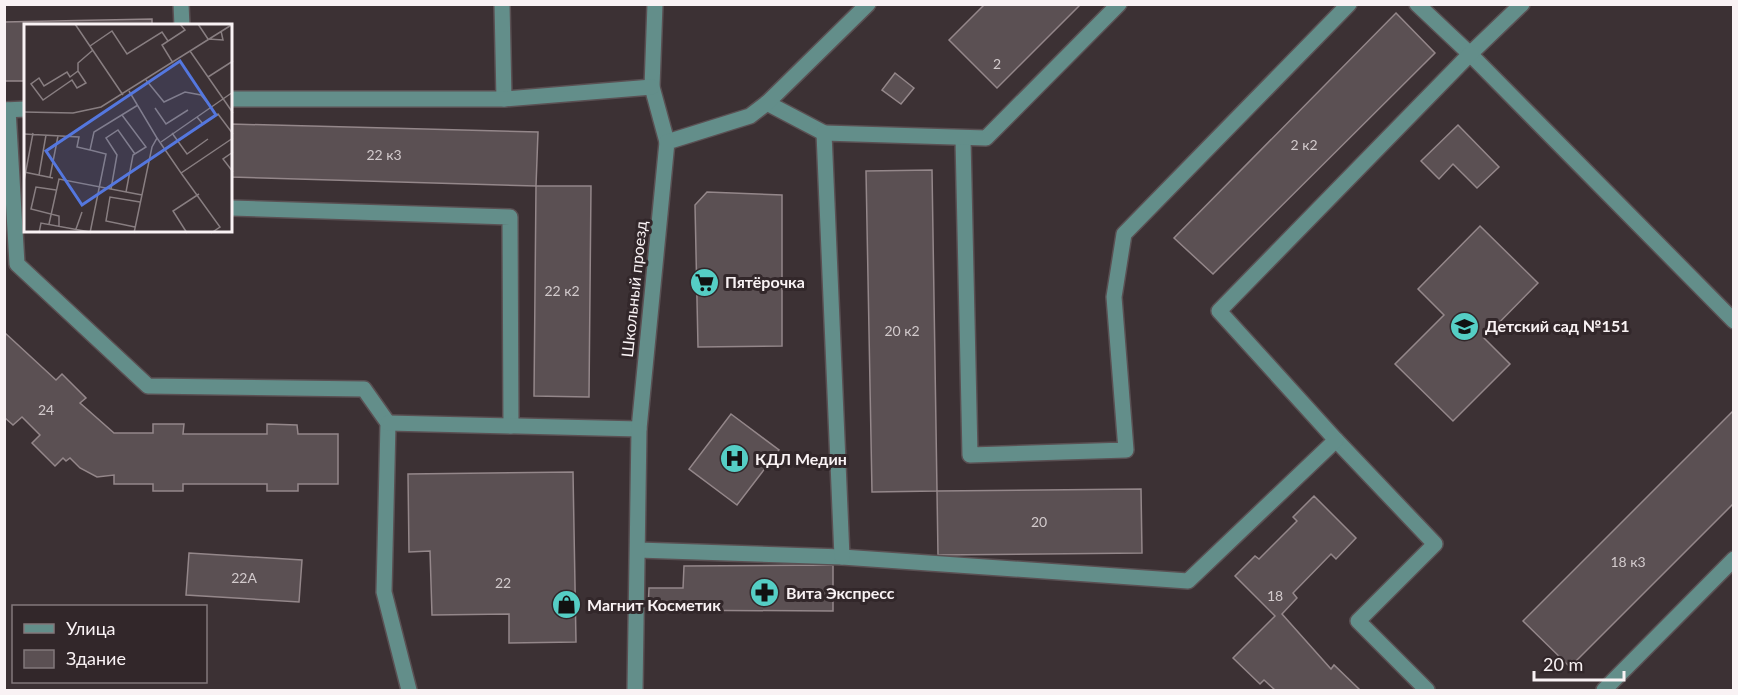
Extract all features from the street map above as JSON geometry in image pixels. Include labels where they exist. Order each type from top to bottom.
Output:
[{"type":"street","points":[[181,4],[182,24]]},
{"type":"street","points":[[502,4],[504,99]]},
{"type":"street","points":[[655,4],[652,87],[667,142],[750,116],[767,103],[868,4]]},
{"type":"street","points":[[767,103],[824,133],[986,138],[1119,4]]},
{"type":"street","points":[[963,139],[969,455],[1126,450],[1114,297],[1124,234],[1349,4]]},
{"type":"street","points":[[1417,4],[1470,54],[1734,321]]},
{"type":"street","points":[[1427,690],[1358,621],[1435,544],[1336,440],[1220,311],[1470,54],[1522,4]]},
{"type":"street","points":[[232,99],[504,99],[652,87]]},
{"type":"street","points":[[24,109],[6,110],[17,264],[148,387],[364,389],[388,423],[384,592],[409,690]]},
{"type":"street","points":[[824,133],[842,557]]},
{"type":"street","name":"Школьный проезд","points":[[635,690],[639,429],[667,142]]},
{"type":"street","points":[[232,208],[510,217],[511,426]]},
{"type":"street","points":[[388,423],[639,429]]},
{"type":"street","points":[[638,550],[842,557],[1188,581],[1336,440]]},
{"type":"street","points":[[1604,690],[1734,560]]},
{"type":"building","points":[[985,4],[1081,4],[997,88],[949,40]]},
{"type":"building","points":[[1396,13],[1435,53],[1213,274],[1174,238]]},
{"type":"building","points":[[152,19],[152,24],[24,24],[24,81],[4,81],[4,22]]},
{"type":"building","points":[[895,73],[914,88],[901,104],[882,90]]},
{"type":"building","points":[[232,124],[538,132],[536,186],[232,177]]},
{"type":"building","points":[[1458,125],[1499,167],[1477,188],[1453,164],[1439,179],[1421,161]]},
{"type":"building","points":[[932,170],[937,491],[872,492],[866,171]]},
{"type":"building","points":[[536,186],[591,186],[589,397],[534,396]]},
{"type":"building","points":[[707,192],[782,195],[782,346],[698,347],[695,205]]},
{"type":"building","name":"Детский сад №151","points":[[1480,226],[1538,283],[1484,338],[1510,364],[1453,421],[1395,364],[1444,315],[1418,289]]},
{"type":"building","points":[[4,332],[56,380],[62,374],[86,398],[80,403],[114,433],[153,433],[153,424],[184,424],[183,434],[267,434],[267,424],[297,425],[298,434],[338,434],[338,484],[298,484],[298,491],[267,491],[267,484],[183,484],[183,491],[153,491],[153,484],[114,484],[114,475],[97,477],[80,468],[70,458],[66,461],[63,458],[55,466],[32,443],[40,435],[22,417],[13,425],[4,417]]},
{"type":"building","points":[[1734,410],[1734,503],[1570,667],[1523,621]]},
{"type":"building","name":"КДЛ Медин","points":[[731,414],[779,450],[737,505],[689,469]]},
{"type":"building","points":[[573,472],[576,642],[509,643],[509,614],[432,615],[430,551],[409,552],[408,474]]},
{"type":"building","points":[[1141,489],[1142,553],[938,555],[937,491]]},
{"type":"building","points":[[1314,496],[1356,538],[1336,559],[1331,554],[1293,593],[1297,598],[1282,614],[1331,669],[1334,665],[1360,690],[1275,690],[1264,680],[1260,684],[1233,658],[1275,616],[1235,576],[1255,556],[1259,559],[1297,521],[1293,517]]},
{"type":"building","points":[[189,553],[302,560],[299,602],[186,595]]},
{"type":"building","points":[[833,565],[833,611],[648,610],[649,588],[683,588],[684,566]]},
{"type":"place","name":"Пятёрочка","points":[[704,282]]},
{"type":"place","name":"Детский сад №151","points":[[1464,326]]},
{"type":"place","name":"КДЛ Медин","points":[[734,459]]},
{"type":"place","name":"Вита Экспресс","points":[[765,593]]},
{"type":"place","name":"Магнит Косметик","points":[[566,605]]}]
